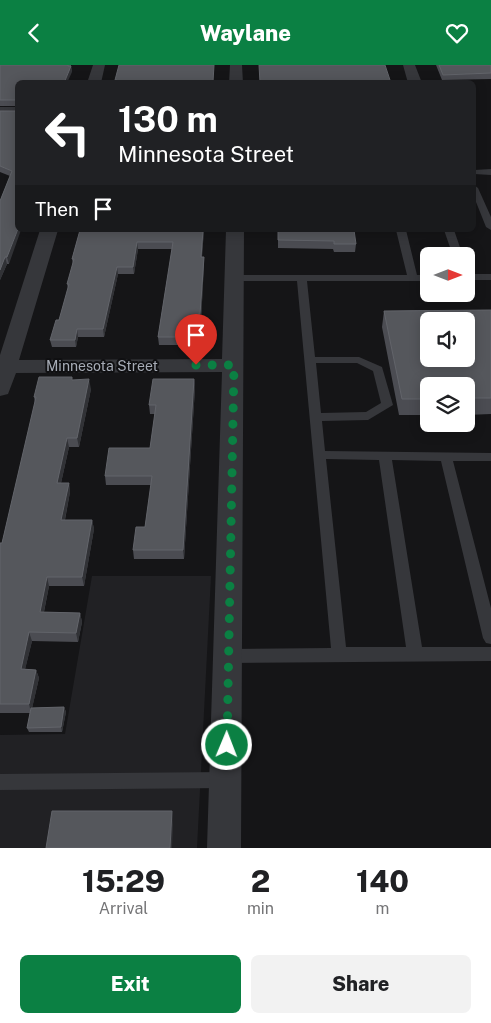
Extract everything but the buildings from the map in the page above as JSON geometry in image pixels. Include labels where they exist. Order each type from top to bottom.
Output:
[{"type":"street","points":[[95,80],[100,65]]},
{"type":"street","points":[[236,65],[236,80]]},
{"type":"street","points":[[409,65],[414,80]]},
{"type":"street","points":[[0,111],[15,111]]},
{"type":"street","points":[[0,389],[3,367],[48,232]]},
{"type":"street","points":[[224,848],[229,656],[235,232]]},
{"type":"street","name":"Minnesota Street","points":[[3,367],[234,365]]},
{"type":"lane","points":[[476,172],[491,172]]},
{"type":"lane","points":[[476,193],[491,227]]},
{"type":"lane","points":[[402,232],[413,278]]},
{"type":"lane","points":[[450,232],[455,247]]},
{"type":"lane","points":[[475,277],[491,277]]},
{"type":"lane","points":[[302,278],[338,654]]},
{"type":"lane","points":[[235,279],[420,278]]},
{"type":"lane","points":[[310,359],[359,359],[378,369],[387,405],[368,416],[316,417]]},
{"type":"lane","points":[[319,455],[491,457]]},
{"type":"lane","points":[[385,456],[415,654]]},
{"type":"lane","points":[[446,457],[491,638]]},
{"type":"lane","points":[[229,656],[491,654]]},
{"type":"lane","points":[[0,781],[226,780]]},
{"type":"shaded area","points":[[92,576],[211,576],[197,848],[0,848],[0,735],[65,734]]},
{"type":"route","points":[[196,365],[234,365],[227,745]]}]
